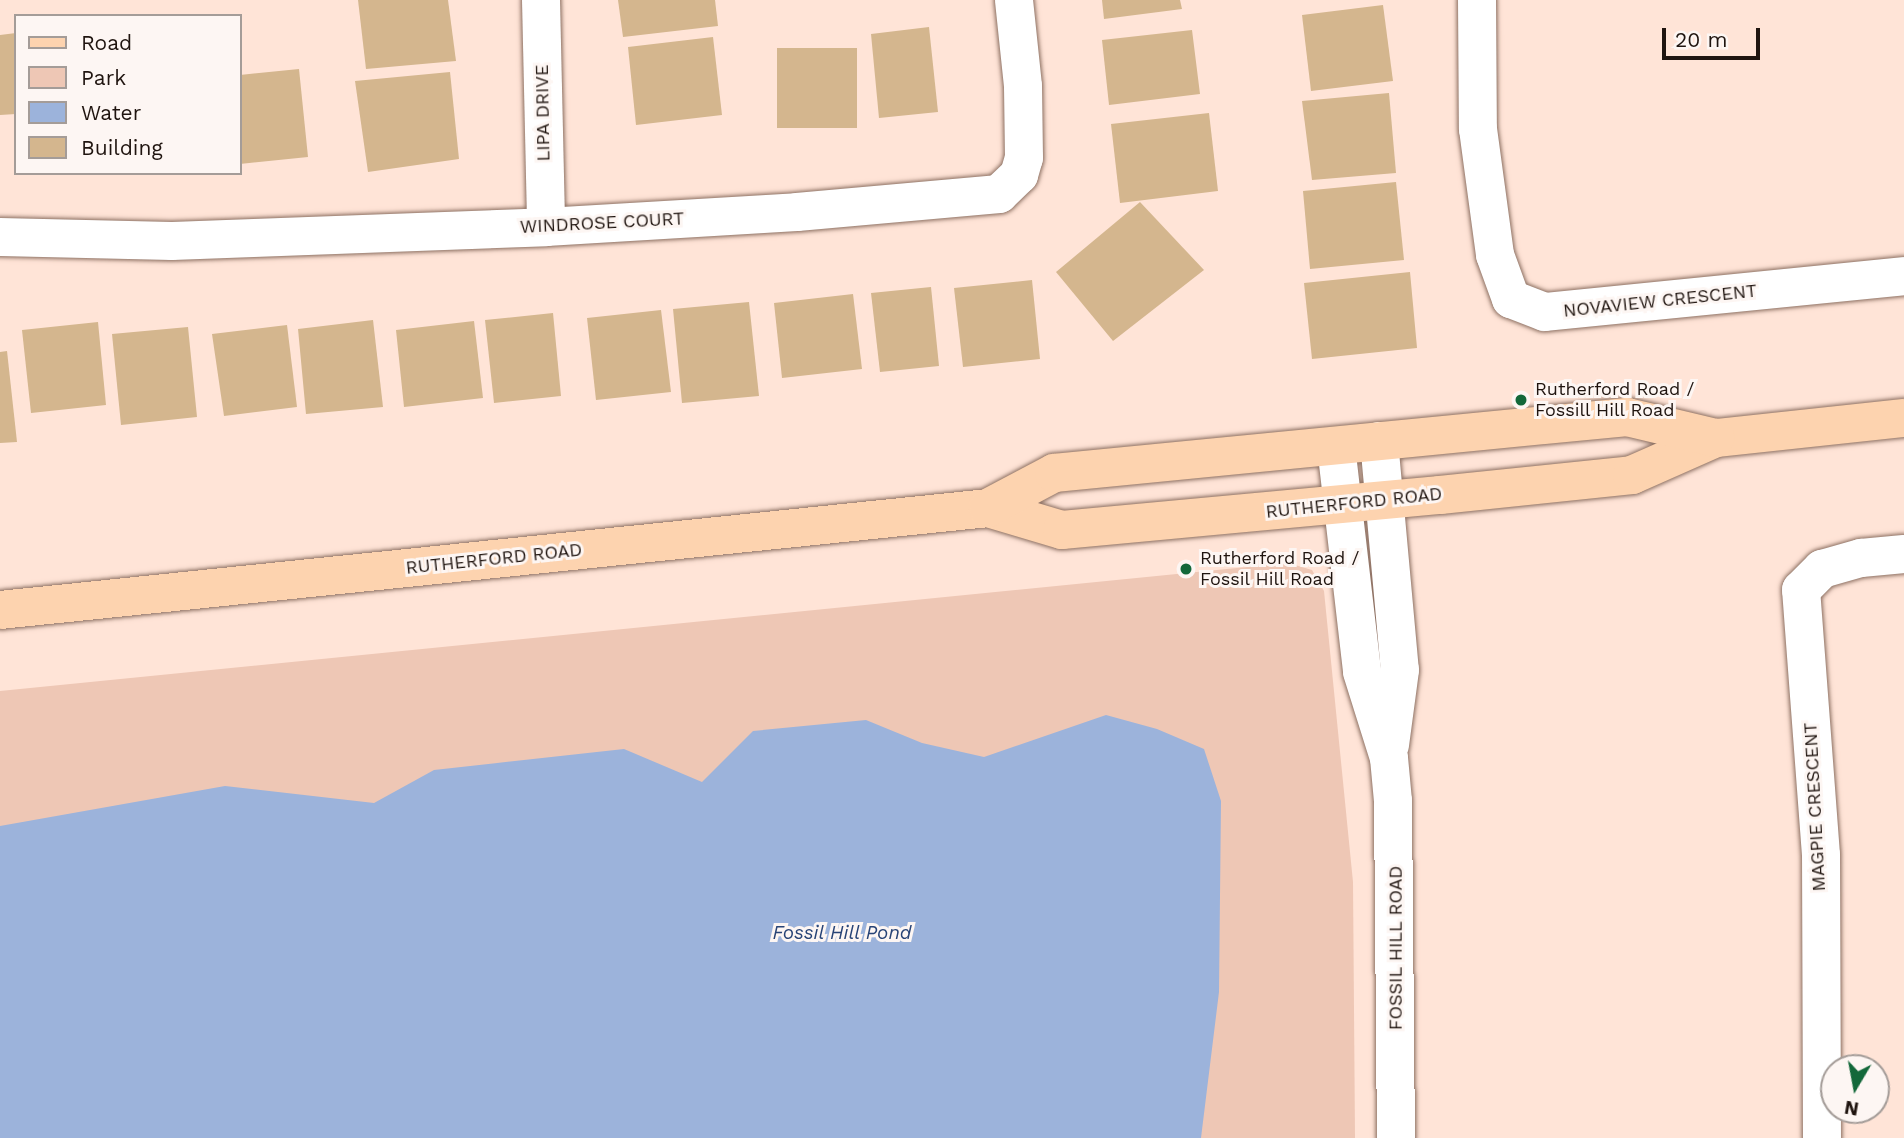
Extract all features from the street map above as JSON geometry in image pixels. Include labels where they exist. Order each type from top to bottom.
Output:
[{"type":"main road","name":"RUTHERFORD ROAD","points":[[0,610],[988,508],[1054,473],[1627,417],[1716,438]]},
{"type":"main road","name":"RUTHERFORD ROAD","points":[[988,508],[1062,530],[1384,500],[1632,475],[1716,438],[1904,418]]},
{"type":"street","name":"LIPA DRIVE","points":[[541,0],[546,227]]},
{"type":"street","name":"WINDROSE COURT","points":[[0,237],[172,241],[546,227],[797,212],[999,194],[1019,175],[1024,158],[1014,0]]},
{"type":"street","name":"NOVAVIEW CRESCENT","points":[[1477,0],[1478,129],[1495,255],[1511,299],[1545,312],[1904,276]]},
{"type":"street","name":"FOSSIL HILL ROAD","points":[[1379,441],[1400,670],[1389,758],[1396,845],[1396,1138]]},
{"type":"street","name":"FOSSIL HILL ROAD","points":[[1336,446],[1362,672],[1389,758]]},
{"type":"street","name":"MAGPIE CRESCENT","points":[[1822,1138],[1821,855],[1801,590],[1822,569],[1861,558],[1904,554]]},
{"type":"green space","name":"Fossil Hill Pond","points":[[1288,563],[1312,570],[1324,591],[1353,882],[1355,1138],[0,1138],[0,691]]},
{"type":"water","name":"Fossil Hill Pond","points":[[1106,715],[1157,729],[1204,749],[1221,801],[1219,992],[1201,1138],[0,1138],[0,826],[225,786],[374,803],[434,770],[624,749],[702,782],[753,731],[866,720],[922,743],[984,757]]},
{"type":"building","points":[[358,0],[448,0],[456,61],[366,69]]},
{"type":"building","points":[[618,0],[715,0],[718,26],[623,37]]},
{"type":"building","points":[[1102,0],[1180,0],[1182,9],[1104,19]]},
{"type":"building","points":[[1383,5],[1393,81],[1311,91],[1302,15]]},
{"type":"building","points":[[929,27],[938,112],[879,118],[871,34]]},
{"type":"building","points":[[1192,30],[1200,94],[1109,105],[1102,40]]},
{"type":"building","points":[[14,33],[14,114],[0,115],[0,35]]},
{"type":"building","points":[[713,37],[722,115],[636,125],[628,47]]},
{"type":"building","points":[[777,48],[857,48],[857,128],[777,128]]},
{"type":"building","points":[[299,69],[308,157],[242,164],[242,75]]},
{"type":"building","points":[[450,72],[459,159],[368,172],[355,81]]},
{"type":"building","points":[[1389,93],[1396,173],[1312,180],[1302,101]]},
{"type":"building","points":[[1209,113],[1218,191],[1120,203],[1111,124]]},
{"type":"building","points":[[1396,182],[1404,260],[1310,269],[1303,191]]},
{"type":"building","points":[[1140,202],[1204,270],[1113,341],[1056,272]]},
{"type":"building","points":[[1410,272],[1417,348],[1312,359],[1304,283]]},
{"type":"building","points":[[1032,280],[1040,359],[963,367],[954,288]]},
{"type":"building","points":[[931,287],[939,366],[880,372],[871,293]]},
{"type":"building","points":[[853,294],[862,369],[782,378],[774,303]]},
{"type":"building","points":[[749,302],[759,396],[682,403],[673,309]]},
{"type":"building","points":[[661,310],[671,392],[596,400],[587,318]]},
{"type":"building","points":[[553,313],[561,396],[494,403],[485,320]]},
{"type":"building","points":[[373,320],[383,407],[306,414],[298,329]]},
{"type":"building","points":[[474,321],[483,398],[404,407],[396,330]]},
{"type":"building","points":[[98,322],[106,405],[31,413],[22,330]]},
{"type":"building","points":[[287,325],[297,407],[224,416],[212,334]]},
{"type":"building","points":[[188,327],[197,417],[121,425],[112,334]]},
{"type":"building","points":[[7,351],[17,442],[0,443],[0,352]]},
{"type":"place","name":"Rutherford Road / Fossill Hill Road","points":[[1521,400]]},
{"type":"place","name":"Rutherford Road / Fossil Hill Road","points":[[1186,569]]}]
